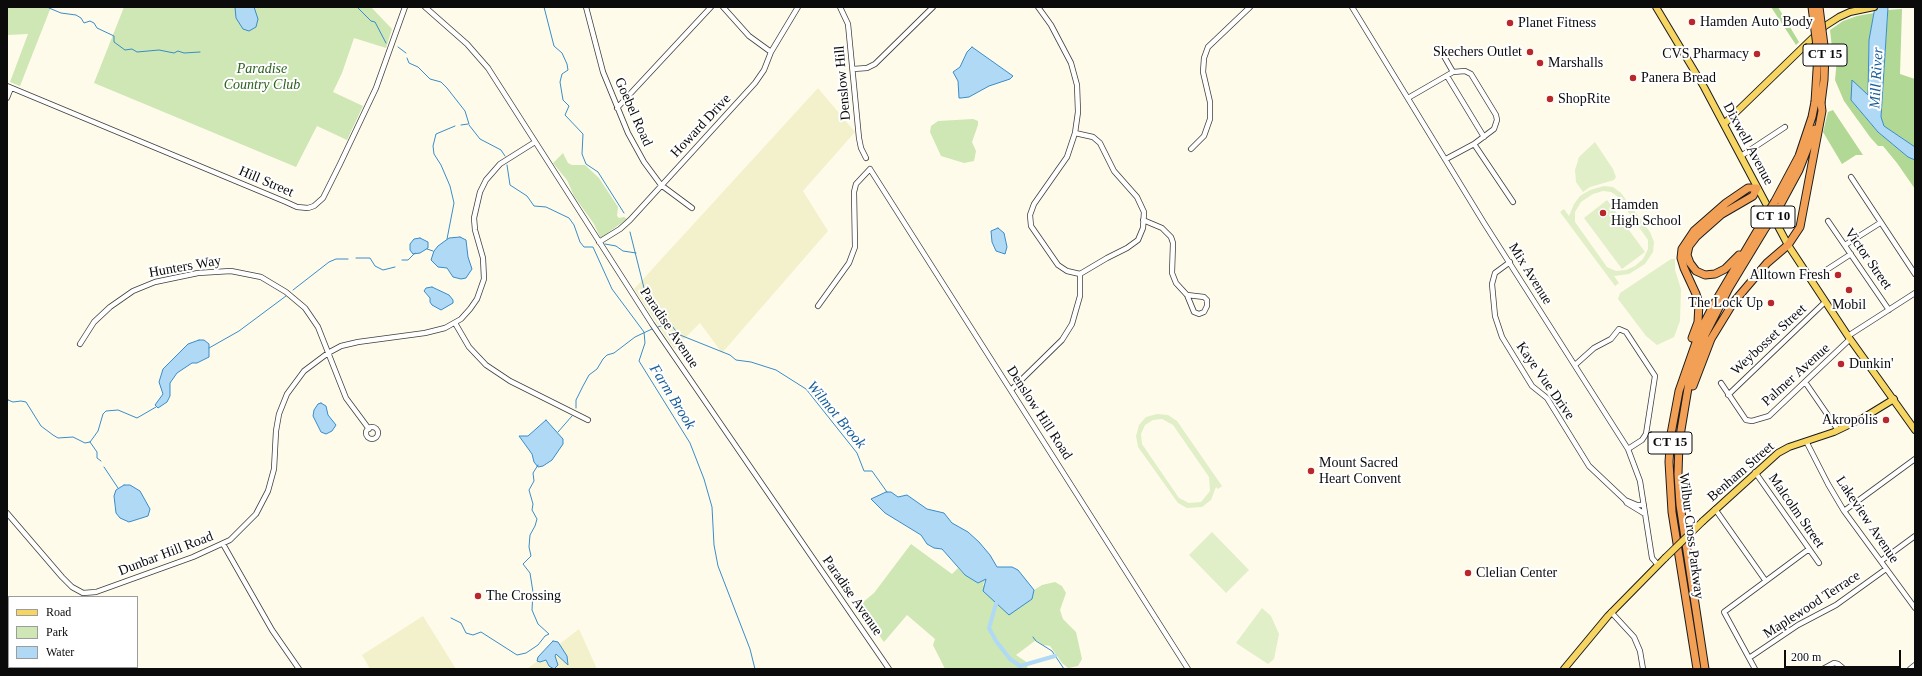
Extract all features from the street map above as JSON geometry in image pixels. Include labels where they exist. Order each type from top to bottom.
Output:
[{"type":"highway","name":"Wilbur Cross Parkway","points":[[1812,7],[1818,54],[1818,103]]},
{"type":"highway","name":"Wilbur Cross Parkway","points":[[1705,669],[1680,505],[1678,474],[1679,442],[1684,408],[1690,376],[1705,335],[1764,224],[1777,204],[1799,156],[1818,103],[1824,80],[1825,53],[1819,7]]},
{"type":"highway","points":[[1684,408],[1702,358],[1721,321],[1749,283],[1788,245],[1800,227],[1822,111],[1818,103]]},
{"type":"highway","points":[[1684,374],[1685,362],[1700,312],[1696,294],[1684,268],[1682,249],[1694,231],[1726,203],[1748,188],[1757,188],[1753,196],[1722,214],[1696,237],[1689,246],[1687,255],[1690,264],[1696,271],[1706,275],[1715,274],[1725,270],[1755,234]]},
{"type":"highway","name":"Wilbur Cross Parkway","points":[[1697,669],[1670,487],[1671,434],[1674,410],[1684,374],[1700,331],[1755,234],[1764,224]]},
{"type":"main road","name":"Dixwell Avenue","points":[[1656,7],[1685,54],[1724,124],[1788,245],[1849,338],[1915,430]]},
{"type":"main road","points":[[1724,124],[1825,26],[1839,17],[1873,7]]},
{"type":"main road","name":"Benham Street","points":[[1564,669],[1611,612],[1703,521],[1755,472],[1778,453],[1838,430],[1863,418],[1894,400]]},
{"type":"street","name":"Hill Street","points":[[9,87],[297,207],[308,208],[314,206],[323,198],[340,164],[376,88],[405,7]]},
{"type":"street","name":"Paradise Avenue","points":[[425,7],[467,44],[481,60],[652,324],[889,669]]},
{"type":"street","name":"Goebel Road","points":[[586,7],[603,72],[628,133],[644,162],[661,185],[692,208]]},
{"type":"street","points":[[617,108],[711,7]]},
{"type":"street","points":[[723,7],[749,36],[771,52]]},
{"type":"street","name":"Howard Drive","points":[[599,242],[625,225],[755,83],[764,70],[771,52],[798,7]]},
{"type":"street","name":"Denslow Hill","points":[[840,7],[848,24],[859,138],[861,148],[866,158]]},
{"type":"street","points":[[853,69],[867,68],[875,64],[933,7]]},
{"type":"street","points":[[1038,7],[1062,44],[1071,63],[1077,85],[1078,112],[1075,133],[1066,157],[1042,190],[1034,204],[1030,215],[1031,226],[1058,265],[1067,271],[1080,274],[1127,248],[1138,240],[1143,228],[1144,212],[1137,197],[1114,171],[1100,143],[1092,137],[1075,133]]},
{"type":"street","points":[[1192,149],[1204,136],[1210,118],[1210,102],[1202,72],[1204,58],[1208,47],[1250,7]]},
{"type":"street","name":"Mix Avenue","points":[[1352,7],[1628,449],[1640,481],[1652,558],[1658,565]]},
{"type":"street","points":[[1441,51],[1452,72]]},
{"type":"street","points":[[1408,98],[1452,72],[1465,72],[1471,74],[1496,115],[1497,120],[1495,127],[1474,144],[1446,159]]},
{"type":"street","points":[[1447,76],[1484,137]]},
{"type":"street","points":[[7,98],[9,87]]},
{"type":"street","points":[[1741,156],[1785,127]]},
{"type":"street","points":[[223,544],[233,537],[249,521],[259,508],[268,491],[274,468],[277,423],[287,394],[304,371],[328,353],[350,343],[436,331],[455,323],[464,316],[474,304],[484,279],[483,258],[475,230],[474,218],[480,192],[486,180],[500,164],[535,142]]},
{"type":"street","points":[[1474,144],[1513,202]]},
{"type":"street","name":"Denslow Hill Road","points":[[818,306],[849,263],[855,247],[854,192],[856,184],[870,169],[985,350],[1012,389],[1188,669]]},
{"type":"street","points":[[1851,177],[1915,274]]},
{"type":"street","points":[[1143,220],[1162,228],[1171,237],[1173,243],[1172,273],[1176,283],[1187,295],[1194,312],[1199,314],[1204,312],[1207,306],[1207,300],[1204,297],[1187,295]]},
{"type":"street","name":"Victor Street","points":[[1828,221],[1889,310]]},
{"type":"street","points":[[1844,245],[1880,222]]},
{"type":"street","points":[[1811,280],[1851,254]]},
{"type":"street","name":"Kaye Vue Drive","points":[[1510,262],[1496,274],[1492,284],[1495,316],[1502,337],[1532,386],[1547,398],[1589,466],[1627,503],[1645,514]]},
{"type":"street","name":"Hunters Way","points":[[80,344],[94,322],[110,307],[133,291],[162,280],[198,273],[231,271],[261,277],[286,292],[305,308],[318,327],[346,398],[368,429]]},
{"type":"street","points":[[1012,389],[1062,340],[1072,324],[1080,296],[1080,274]]},
{"type":"street","name":"Palmer Avenue","points":[[1728,395],[1746,420],[1752,421],[1768,416],[1849,338],[1915,293]]},
{"type":"street","name":"Weybosset Street","points":[[1728,395],[1825,302]]},
{"type":"street","points":[[455,323],[469,347],[486,365],[510,381],[588,420]]},
{"type":"street","points":[[1575,365],[1598,346],[1611,340],[1619,330],[1626,332],[1655,376],[1644,438],[1628,449]]},
{"type":"street","points":[[1805,382],[1838,430]]},
{"type":"street","points":[[1721,384],[1728,395]]},
{"type":"street","name":"Lakeview Avenue","points":[[1806,441],[1844,511],[1915,608]]},
{"type":"street","points":[[1844,511],[1915,459]]},
{"type":"street","name":"Malcolm Street","points":[[1755,472],[1819,563]]},
{"type":"street","name":"Kaye Vue Drive","points":[[1625,500],[1637,505],[1644,505]]},
{"type":"street","points":[[1716,509],[1765,580]]},
{"type":"street","name":"Dunbar Hill Road","points":[[7,513],[62,577],[72,587],[83,593],[96,592],[192,557],[223,544],[272,630],[299,669]]},
{"type":"street","points":[[1881,562],[1915,536]]},
{"type":"street","points":[[1756,669],[1724,612],[1765,580],[1809,549]]},
{"type":"street","name":"Maplewood Terrace","points":[[1749,658],[1798,625],[1836,605],[1886,569]]},
{"type":"street","points":[[1611,612],[1634,637],[1640,651],[1643,669]]},
{"type":"street","points":[[1823,669],[1834,663],[1838,664],[1844,669]]},
{"type":"street","points":[[1910,669],[1915,665]]},
{"type":"shaded area","points":[[818,88],[855,132],[803,191],[828,231],[722,353],[700,323],[674,349],[634,289]]},
{"type":"shaded area","points":[[423,616],[456,669],[370,669],[362,655]]},
{"type":"shaded area","points":[[579,629],[597,669],[527,669]]},
{"type":"green space","points":[[7,7],[51,7],[20,86],[10,82],[28,34],[7,35]]},
{"type":"green space","name":"Paradise Country Club","points":[[124,7],[371,7],[392,29],[386,48],[354,38],[342,73],[333,92],[363,106],[347,140],[317,126],[296,167],[94,83]]},
{"type":"green space","points":[[1771,7],[1778,7],[1799,42],[1796,45]]},
{"type":"green space","points":[[1902,9],[1900,74],[1915,79],[1915,147],[1884,126],[1881,118],[1888,10]]},
{"type":"green space","points":[[1874,13],[1869,40],[1868,95],[1851,100],[1878,132],[1908,157],[1915,160],[1915,189],[1883,146],[1878,146],[1870,137],[1844,101],[1835,80],[1837,59],[1832,48],[1830,30],[1843,21],[1857,16]]},
{"type":"green space","points":[[1833,110],[1863,155],[1856,155],[1842,164],[1823,132],[1828,112]]},
{"type":"green space","points":[[973,119],[978,121],[972,142],[976,151],[974,161],[964,163],[941,156],[930,132],[931,126],[938,121]]},
{"type":"green space","points":[[1595,142],[1613,169],[1616,177],[1614,180],[1590,187],[1583,192],[1576,182],[1575,170],[1579,157]]},
{"type":"green space","points":[[563,153],[568,163],[572,165],[585,165],[599,178],[618,207],[617,216],[619,218],[624,217],[627,219],[602,237],[600,237],[594,224],[574,196],[567,180],[553,163]]},
{"type":"green space","points":[[1604,186],[1613,187],[1621,193],[1650,232],[1654,242],[1653,252],[1645,264],[1629,274],[1614,276],[1619,283],[1615,286],[1560,212],[1564,209],[1569,216],[1574,204],[1580,196],[1590,190]],"holes":[[[1603,191],[1611,192],[1617,196],[1648,240],[1648,249],[1643,259],[1635,266],[1626,270],[1616,271],[1607,267],[1575,222],[1575,212],[1581,202],[1593,194]]]},
{"type":"green space","points":[[1607,200],[1645,252],[1622,269],[1584,218]]},
{"type":"green space","points":[[1671,259],[1675,259],[1675,270],[1681,289],[1680,321],[1674,337],[1657,345],[1646,336],[1618,299],[1620,293]]},
{"type":"green space","points":[[1157,414],[1168,415],[1177,421],[1222,486],[1218,489],[1216,487],[1211,500],[1202,507],[1187,508],[1178,503],[1138,447],[1136,436],[1139,425],[1146,417]],"holes":[[[1162,419],[1173,425],[1209,477],[1210,491],[1201,502],[1189,503],[1179,498],[1142,444],[1141,434],[1145,425],[1153,420]]]},
{"type":"green space","points":[[1212,532],[1249,570],[1226,593],[1189,555]]},
{"type":"green space","points":[[911,544],[952,574],[958,568],[965,575],[978,583],[986,578],[983,585],[1032,599],[1034,590],[1042,585],[1055,582],[1062,586],[1066,593],[1060,610],[1063,619],[1076,632],[1082,659],[1078,666],[1068,668],[1062,663],[1050,646],[1043,645],[1036,640],[1016,655],[1028,663],[1027,669],[945,669],[933,645],[935,639],[907,615],[884,642],[871,624],[867,627],[856,608],[874,593]]},
{"type":"green space","points":[[1262,608],[1271,616],[1279,634],[1274,659],[1268,664],[1236,643]]},
{"type":"water","points":[[235,7],[254,7],[258,19],[256,27],[249,31],[243,29],[236,18]]},
{"type":"water","name":"Mill River","points":[[1875,7],[1888,7],[1881,117],[1884,126],[1915,147],[1915,160],[1908,157],[1878,132],[1851,100],[1852,80],[1868,95],[1869,40]]},
{"type":"water","points":[[972,47],[1013,76],[1010,79],[989,86],[969,97],[959,98],[958,81],[953,72],[960,67],[967,52]]},
{"type":"water","points":[[998,228],[1004,233],[1007,247],[1005,254],[996,251],[992,242],[991,231]]},
{"type":"water","points":[[460,237],[466,240],[468,257],[472,269],[466,278],[461,279],[453,277],[447,268],[438,267],[431,260],[434,251],[438,246],[449,238]]},
{"type":"water","points":[[420,238],[428,242],[428,248],[420,253],[413,254],[410,250],[410,244],[414,239]]},
{"type":"water","points":[[432,287],[449,295],[453,300],[453,303],[441,310],[432,305],[430,298],[424,291],[426,288]]},
{"type":"water","points":[[199,340],[204,340],[209,344],[209,357],[197,363],[192,363],[177,373],[170,383],[170,396],[167,402],[158,408],[155,405],[163,394],[159,382],[163,369],[188,344]]},
{"type":"water","points":[[321,403],[326,406],[328,415],[336,425],[332,431],[326,434],[321,432],[313,416],[314,410],[318,404]]},
{"type":"water","points":[[546,420],[563,439],[563,444],[552,460],[543,466],[538,467],[534,462],[532,454],[519,436],[528,436]]},
{"type":"water","points":[[124,485],[130,485],[140,491],[150,509],[148,516],[129,522],[120,518],[116,513],[114,496],[116,490]]},
{"type":"water","points":[[886,492],[891,492],[898,497],[907,495],[927,509],[944,513],[952,523],[968,532],[979,542],[990,555],[997,567],[1012,567],[1018,570],[1034,590],[1032,599],[1009,615],[983,591],[986,579],[978,583],[965,575],[942,549],[934,548],[927,544],[921,535],[885,513],[871,499]]},
{"type":"water","points":[[553,641],[558,642],[567,656],[568,665],[556,654],[555,656],[558,665],[554,669],[549,666],[546,660],[540,662],[537,661],[538,657]]},
{"type":"waterway","points":[[357,7],[371,21],[375,22],[386,43]]},
{"type":"waterway","name":"Wilmot Brook","points":[[544,7],[554,46],[562,53],[567,64],[568,70],[562,74],[560,82],[563,100],[569,106],[565,115],[583,134],[582,154],[586,164],[598,172],[624,213]]},
{"type":"waterway","points":[[49,8],[61,13],[76,15],[81,18],[84,23],[90,21],[94,23],[97,28],[114,36],[114,42],[125,50],[132,49],[137,52],[159,50],[174,53],[178,51],[184,53],[200,52]]},
{"type":"waterway","points":[[398,47],[406,53]]},
{"type":"waterway","points":[[407,58],[409,63],[418,67],[430,79],[441,82],[447,88],[465,111],[469,124]]},
{"type":"waterway","points":[[461,125],[468,124]]},
{"type":"waterway","name":"Farm Brook","points":[[469,125],[480,139],[501,150],[505,156]]},
{"type":"waterway","points":[[447,239],[454,203],[450,186],[441,165],[434,154],[433,146],[436,134],[455,126]]},
{"type":"waterway","name":"Farm Brook","points":[[507,165],[510,185],[527,196],[534,206],[546,207],[569,218],[574,225],[580,242],[584,247],[593,247],[612,289],[644,332],[645,343],[639,361],[690,443],[704,479],[712,507],[714,545],[718,566],[750,649],[755,669]]},
{"type":"waterway","name":"Wilmot Brook","points":[[630,232],[644,288],[678,334]]},
{"type":"waterway","points":[[605,244],[616,246],[623,251],[636,253]]},
{"type":"waterway","points":[[427,249],[433,251]]},
{"type":"waterway","points":[[402,260],[408,260],[415,253]]},
{"type":"waterway","points":[[356,258],[370,258],[375,266],[383,270],[395,267]]},
{"type":"waterway","points":[[293,290],[329,262],[336,259],[348,259]]},
{"type":"waterway","points":[[209,348],[239,331],[286,296]]},
{"type":"waterway","points":[[658,327],[666,324],[672,325]]},
{"type":"waterway","points":[[576,408],[576,400],[589,375],[597,369],[603,359],[607,355],[614,353],[635,337],[652,329]]},
{"type":"waterway","name":"Wilmot Brook","points":[[680,335],[730,355],[736,360],[751,362],[776,370],[806,389],[857,453],[864,471],[872,471],[887,492]]},
{"type":"waterway","points":[[7,397],[8,400],[13,402],[26,402],[41,426],[58,438],[73,437],[85,443],[90,442],[98,431],[103,414],[106,411],[118,410],[137,418],[156,407]]},
{"type":"waterway","points":[[558,432],[572,416]]},
{"type":"waterway","points":[[90,442],[97,452],[97,458],[101,461]]},
{"type":"waterway","points":[[451,618],[461,623],[466,633],[473,635],[481,632],[517,655],[526,653],[538,645],[545,636],[549,634],[538,624],[532,610],[533,592],[530,573],[523,564],[531,556],[529,547],[530,535],[537,519],[532,510],[533,504],[529,490],[534,481],[533,473],[538,465]]},
{"type":"waterway","points":[[104,467],[118,488]]},
{"type":"waterway","points":[[998,601],[989,628],[996,641],[1010,659],[1020,666],[1055,656]]},
{"type":"waterway","name":"Wilmot Brook","points":[[1033,637],[1036,641],[1052,651],[1064,669]]},
{"type":"place","name":"Hamden Auto Body","points":[[1692,22]]},
{"type":"place","name":"Planet Fitness","points":[[1510,23]]},
{"type":"place","name":"Skechers Outlet","points":[[1530,52]]},
{"type":"place","name":"CVS Pharmacy","points":[[1757,54]]},
{"type":"place","name":"Marshalls","points":[[1540,63]]},
{"type":"place","name":"Panera Bread","points":[[1633,78]]},
{"type":"place","name":"ShopRite","points":[[1550,99]]},
{"type":"place","name":"Hamden High School","points":[[1603,213]]},
{"type":"place","name":"Alltown Fresh","points":[[1838,275]]},
{"type":"place","name":"Mobil","points":[[1849,290]]},
{"type":"place","name":"The Lock Up","points":[[1771,303]]},
{"type":"place","name":"Dunkin'","points":[[1841,364]]},
{"type":"place","name":"Akropolis","points":[[1886,420]]},
{"type":"place","name":"Mount Sacred Heart Convent","points":[[1311,471]]},
{"type":"place","name":"Clelian Center","points":[[1468,573]]},
{"type":"place","name":"The Crossing","points":[[478,596]]}]
